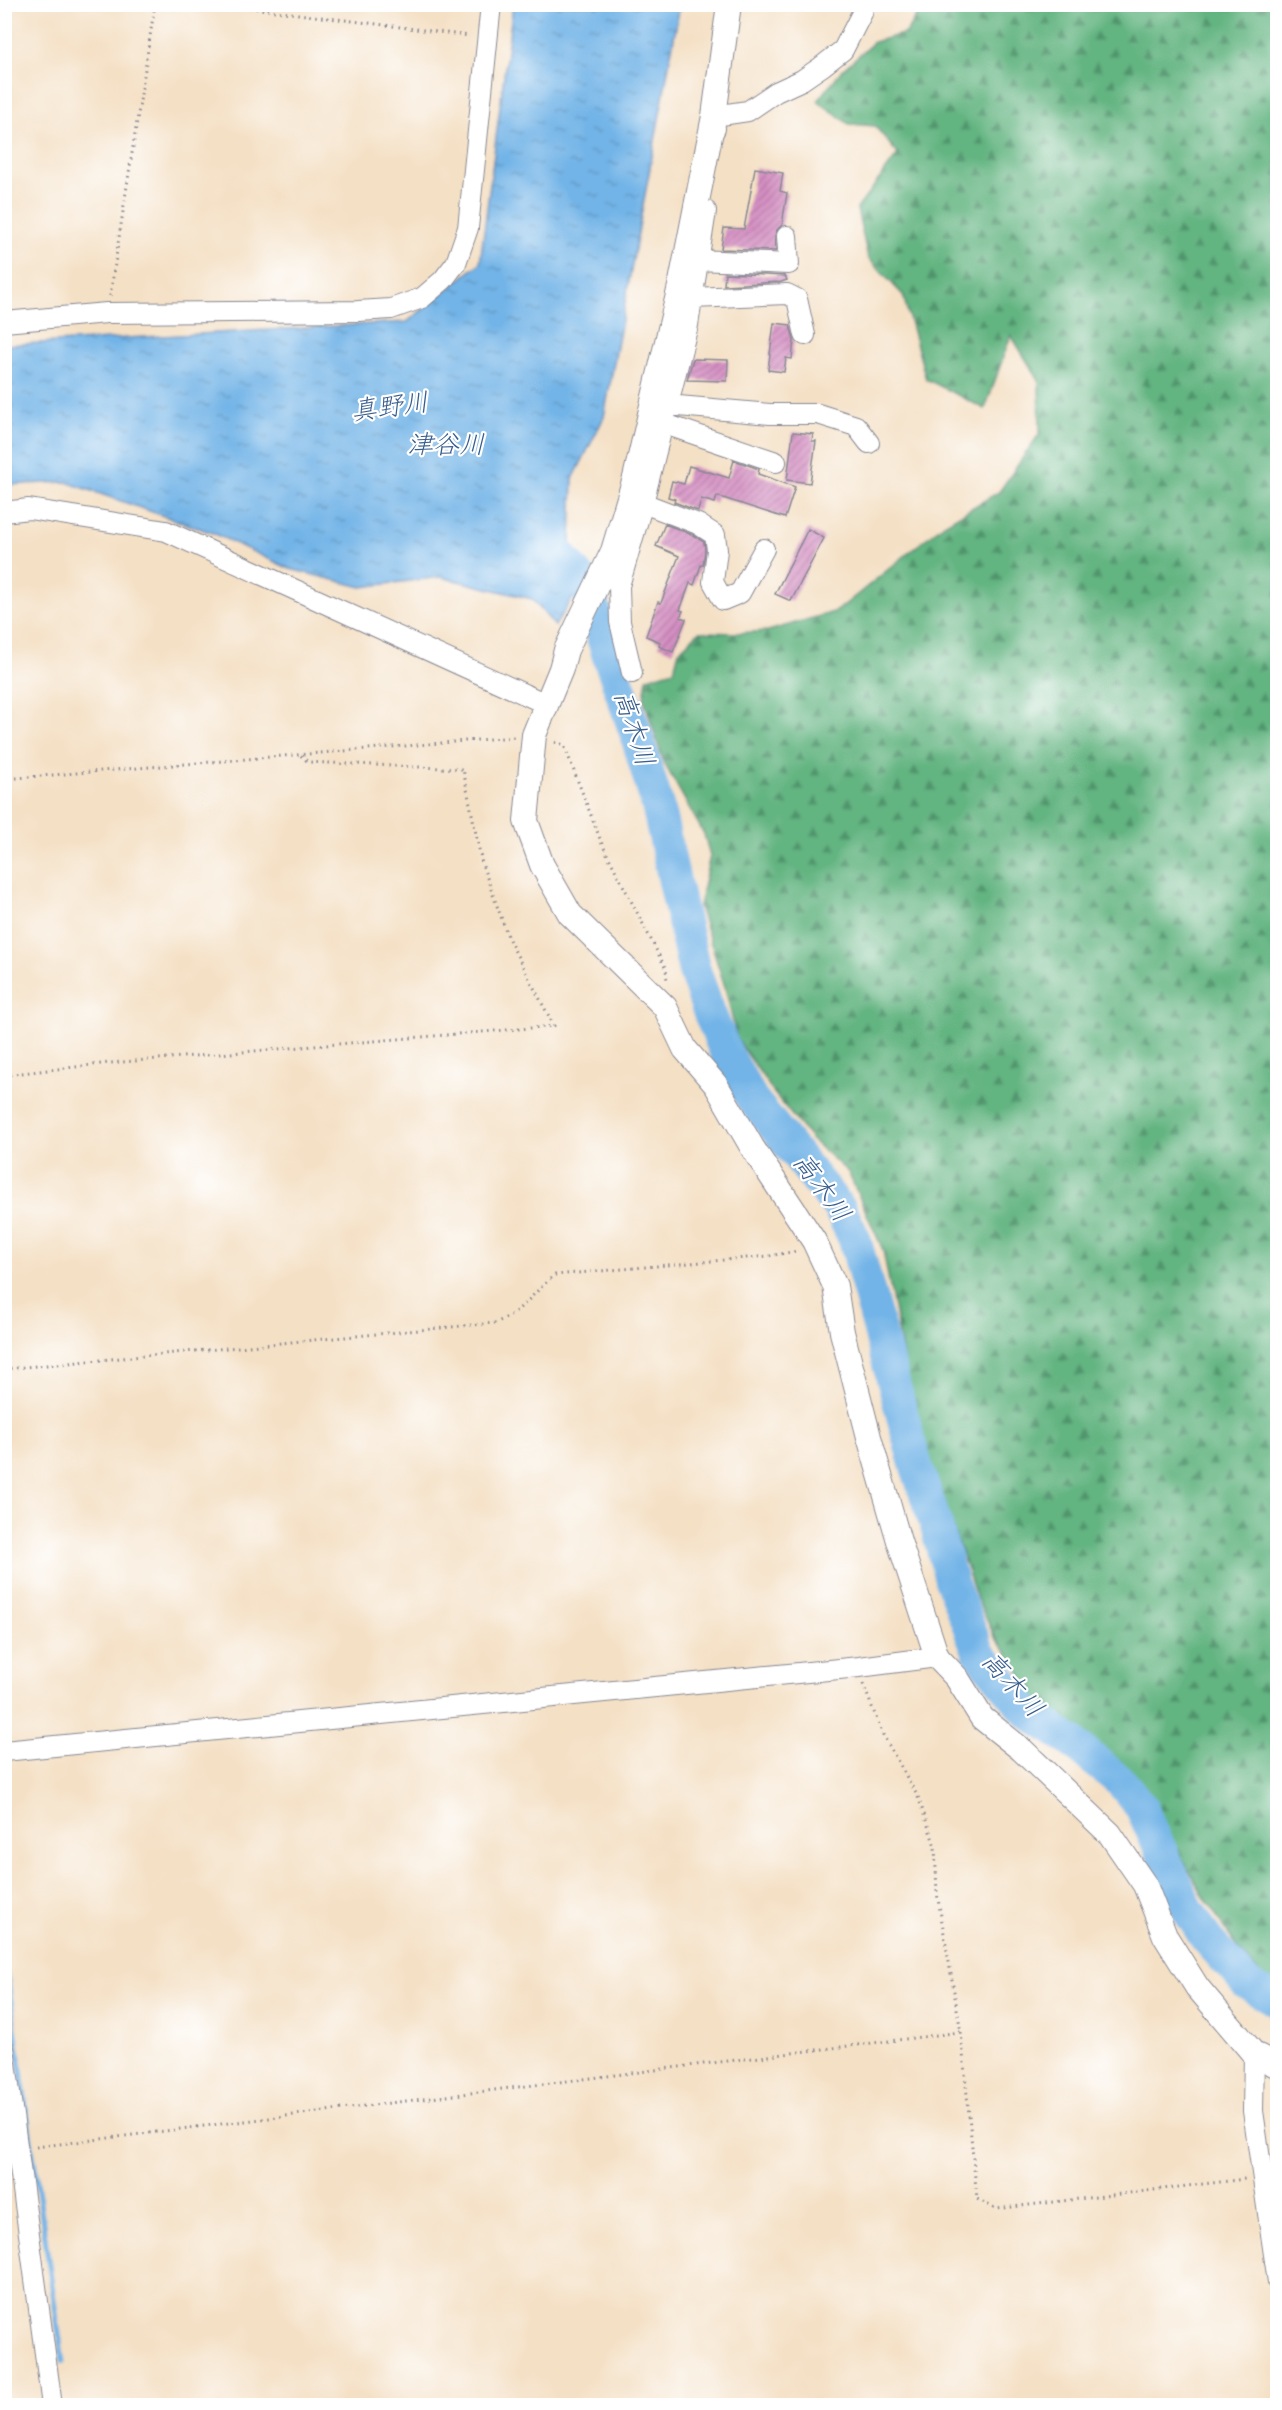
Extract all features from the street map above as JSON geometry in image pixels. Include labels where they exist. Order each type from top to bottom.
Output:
[{"type":"street","points":[[4,322],[107,313],[358,311],[392,309],[422,298],[443,280],[456,263],[468,228],[491,4]]},
{"type":"street","points":[[729,4],[714,116],[681,282],[635,478],[613,551],[566,650],[561,669],[534,735],[526,821],[542,865],[570,914],[665,1007],[685,1049],[716,1085],[752,1147],[814,1241],[835,1286],[842,1332],[869,1437],[937,1657],[957,1678],[982,1718],[1022,1750],[1110,1834],[1145,1885],[1165,1936],[1197,1987],[1254,2054],[1278,2066]]},
{"type":"street","points":[[714,116],[748,111],[776,92],[802,80],[821,67],[843,50],[862,14],[864,4]]},
{"type":"street","points":[[632,673],[620,622],[619,586],[643,503],[688,325],[716,156],[714,116]]},
{"type":"street","points":[[787,236],[789,264],[795,279],[787,294]]},
{"type":"street","points":[[698,260],[789,264]]},
{"type":"street","points":[[692,298],[787,294],[797,299],[805,335]]},
{"type":"street","points":[[664,414],[818,414],[856,426],[869,443]]},
{"type":"street","points":[[664,414],[776,462]]},
{"type":"street","points":[[643,503],[698,524],[715,535],[717,550],[713,582],[723,600],[740,593],[764,549]]},
{"type":"street","points":[[4,512],[29,509],[166,531],[546,705]]},
{"type":"street","points":[[4,1752],[859,1667],[937,1657]]},
{"type":"street","points":[[4,2048],[52,2406]]},
{"type":"street","points":[[1254,2054],[1252,2111],[1278,2282]]},
{"type":"path","points":[[107,313],[155,4]]},
{"type":"path","points":[[220,4],[486,38]]},
{"type":"path","points":[[4,779],[534,735],[564,745],[602,844],[666,969],[670,1018]]},
{"type":"path","points":[[4,1075],[110,1063],[554,1026],[510,942],[482,864],[463,769],[308,762],[298,753]]},
{"type":"path","points":[[4,1369],[494,1323],[517,1312],[555,1275],[769,1256],[796,1251],[814,1241]]},
{"type":"path","points":[[859,1667],[864,1687],[883,1735],[918,1797],[935,1846],[937,1893],[961,2032],[977,2199],[996,2209],[1262,2177]]},
{"type":"path","points":[[42,2146],[961,2032]]},
{"type":"green space","points":[[923,5],[1277,5],[1277,1986],[1267,1981],[1239,1950],[1201,1892],[1165,1827],[1123,1765],[1032,1695],[1016,1665],[995,1637],[977,1599],[919,1426],[883,1250],[848,1172],[811,1139],[774,1093],[737,1039],[725,987],[699,906],[710,856],[704,834],[664,763],[644,699],[647,678],[674,670],[679,651],[699,632],[768,631],[837,611],[944,524],[999,492],[1040,433],[1039,381],[1011,335],[985,409],[926,379],[903,295],[868,258],[857,209],[898,154],[875,126],[849,124],[818,101],[841,71],[874,42],[906,33]]},
{"type":"water","name":"津谷川","points":[[513,5],[680,5],[604,417],[573,479],[571,544],[581,585],[555,626],[532,599],[441,577],[362,587],[290,569],[213,533],[66,482],[5,485],[5,345],[407,322],[480,263]]},
{"type":"building","points":[[755,168],[783,173],[780,191],[787,193],[782,225],[775,236],[776,251],[721,249],[724,228],[744,229]]},
{"type":"building","points":[[725,273],[785,276],[787,280],[724,285]]},
{"type":"building","points":[[774,323],[790,325],[794,340],[792,359],[786,358],[784,372],[768,370]]},
{"type":"building","points":[[693,359],[728,360],[727,381],[687,380]]},
{"type":"building","points":[[793,432],[813,434],[812,441],[816,441],[810,483],[787,480]]},
{"type":"building","points":[[734,460],[759,469],[758,474],[795,487],[785,518],[717,496],[715,503],[701,499],[698,511],[674,502],[675,499],[668,497],[672,481],[684,484],[689,466],[729,478]]},
{"type":"building","points":[[665,524],[704,542],[705,550],[703,565],[701,565],[694,585],[690,583],[680,610],[683,611],[680,617],[686,619],[673,652],[659,646],[660,642],[646,636],[658,602],[661,603],[679,556],[656,546]]},
{"type":"building","points":[[808,529],[824,538],[791,601],[775,594]]},
{"type":"waterway","name":"高木川","points":[[551,544],[587,586],[658,807],[694,969],[726,1053],[752,1099],[840,1209],[855,1240],[915,1462],[937,1528],[951,1581],[980,1655],[1028,1712],[1072,1742],[1122,1783],[1141,1807],[1188,1910],[1206,1938],[1247,1984],[1278,2002]]},
{"type":"waterway","points":[[4,1954],[63,2362]]},
{"type":"water label","name":"真野川","points":[[390,409]]}]
